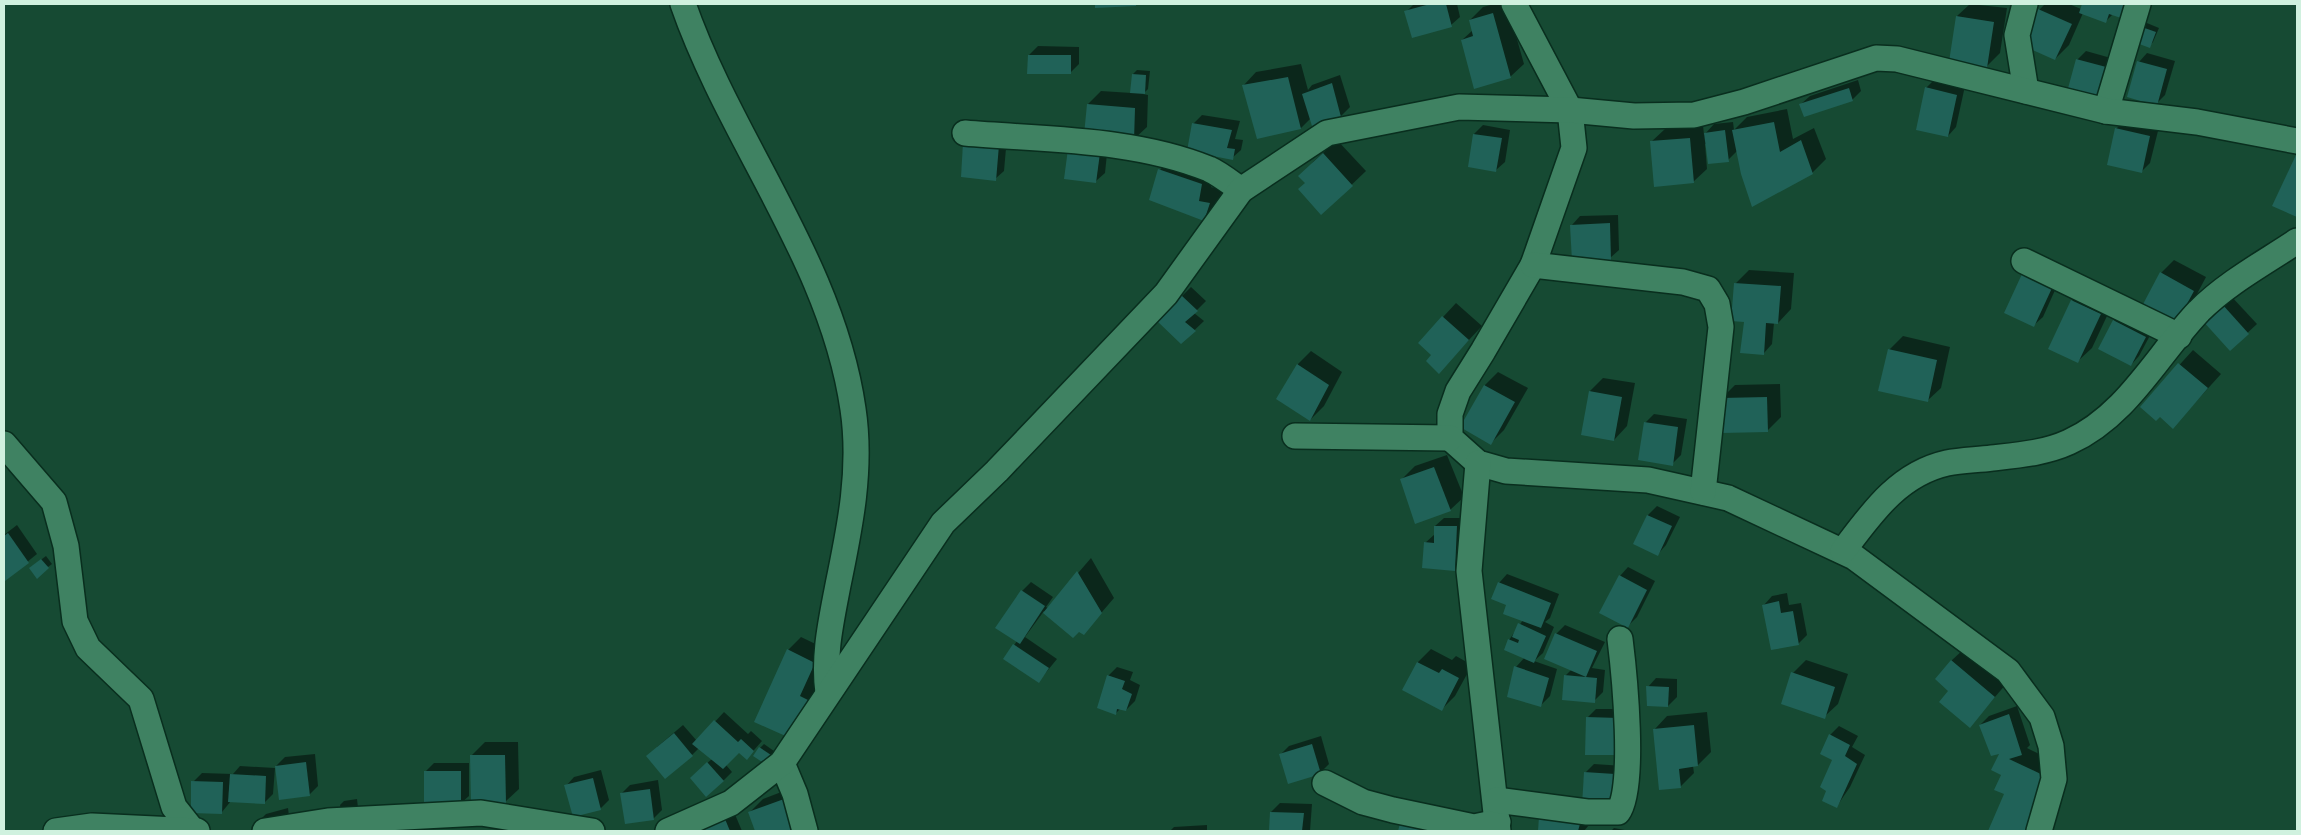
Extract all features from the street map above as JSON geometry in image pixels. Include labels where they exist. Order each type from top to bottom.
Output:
[{"type":"street","points":[[683,4],[738,128],[795,237],[821,294],[840,350],[854,410],[857,473],[851,520],[827,638],[825,672],[828,693]]},
{"type":"street","points":[[1450,438],[1450,414],[1458,391],[1533,265],[1574,148],[1570,110],[1514,4]]},
{"type":"street","points":[[2025,4],[2017,35],[2026,91]]},
{"type":"street","points":[[2106,111],[2138,4]]},
{"type":"street","points":[[668,831],[731,803],[782,763],[943,523],[997,471],[1166,294],[1241,190],[1327,133],[1459,107],[1570,110],[1634,116],[1694,115],[1744,102],[1876,58],[1896,59],[2106,111],[2196,122],[2297,141]]},
{"type":"street","points":[[964,133],[1104,145],[1143,151],[1211,170],[1241,190]]},
{"type":"street","points":[[1843,551],[1870,514],[1892,491],[1914,476],[1947,463],[2038,453],[2069,442],[2092,429],[2115,411],[2199,311],[2226,287],[2297,241]]},
{"type":"street","points":[[2024,262],[2179,336]]},
{"type":"street","points":[[1533,265],[1683,282],[1708,289],[1717,304],[1721,327],[1703,492]]},
{"type":"street","points":[[1295,436],[1450,438],[1478,462],[1506,471],[1648,480],[1728,498],[1843,551],[1854,557],[2008,671],[2042,717],[2051,746],[2054,779],[2039,831]]},
{"type":"street","points":[[4,444],[54,502],[66,546],[75,621],[88,648],[141,699],[174,807],[194,831]]},
{"type":"street","points":[[1478,462],[1469,571],[1497,818]]},
{"type":"street","points":[[1325,784],[1363,802],[1474,827],[1497,818],[1587,812],[1618,812],[1623,806],[1625,795],[1627,698],[1620,639]]},
{"type":"street","points":[[782,763],[795,794],[806,831]]},
{"type":"street","points":[[265,831],[328,821],[481,813],[592,831]]},
{"type":"street","points":[[56,831],[92,826],[194,831]]},
{"type":"building","points":[[1095,4],[1136,4],[1136,6],[1095,8]]},
{"type":"building","points":[[1430,4],[1446,4],[1452,27],[1412,38],[1404,11]]},
{"type":"building","points":[[2082,4],[2126,4],[2121,18],[2109,14],[2106,23],[2079,13]]},
{"type":"building","points":[[2038,9],[2072,24],[2055,60],[2021,45]]},
{"type":"building","points":[[1493,13],[1511,78],[1474,89],[1461,40],[1473,36],[1469,20]]},
{"type":"building","points":[[1956,16],[1994,22],[1987,68],[1949,62]]},
{"type":"building","points":[[2136,25],[2156,32],[2150,48],[2131,41]]},
{"type":"building","points":[[1028,55],[1071,55],[1071,74],[1027,74]]},
{"type":"building","points":[[2076,59],[2110,68],[2102,101],[2067,92]]},
{"type":"building","points":[[2137,61],[2167,69],[2157,106],[2127,97]]},
{"type":"building","points":[[1132,74],[1146,75],[1145,94],[1130,93]]},
{"type":"building","points":[[1288,77],[1301,129],[1257,139],[1242,85]]},
{"type":"building","points":[[1332,83],[1341,117],[1312,126],[1302,94]]},
{"type":"building","points":[[1925,87],[1957,95],[1948,137],[1916,130]]},
{"type":"building","points":[[1849,88],[1853,101],[1804,117],[1799,104]]},
{"type":"building","points":[[1087,104],[1135,108],[1134,141],[1084,135]]},
{"type":"building","points":[[1774,122],[1780,152],[1801,140],[1813,174],[1752,207],[1741,174],[1732,130]]},
{"type":"building","points":[[1192,123],[1232,130],[1227,148],[1235,149],[1233,160],[1187,151]]},
{"type":"building","points":[[2115,128],[2150,136],[2142,173],[2107,165]]},
{"type":"building","points":[[1725,130],[1729,162],[1708,164],[1704,133]]},
{"type":"building","points":[[1473,134],[1502,138],[1496,172],[1468,167]]},
{"type":"building","points":[[1690,138],[1694,183],[1654,187],[1650,141]]},
{"type":"building","points":[[963,143],[999,145],[996,181],[961,177]]},
{"type":"building","points":[[1068,149],[1100,153],[1096,183],[1064,179]]},
{"type":"building","points":[[1323,153],[1353,186],[1321,215],[1298,189],[1305,183],[1298,176]]},
{"type":"building","points":[[2297,155],[2297,217],[2272,206]]},
{"type":"building","points":[[1158,169],[1202,184],[1199,201],[1210,203],[1204,221],[1149,200]]},
{"type":"building","points":[[1610,223],[1611,260],[1572,261],[1570,225]]},
{"type":"building","points":[[2160,272],[2194,291],[2175,326],[2141,308]]},
{"type":"building","points":[[2022,274],[2052,288],[2034,327],[2004,313]]},
{"type":"building","points":[[1734,283],[1781,286],[1778,324],[1766,323],[1764,355],[1740,353],[1744,322],[1731,321]]},
{"type":"building","points":[[1181,295],[1198,311],[1185,322],[1196,331],[1181,344],[1156,320]]},
{"type":"building","points":[[2071,300],[2101,314],[2078,363],[2048,349]]},
{"type":"building","points":[[2222,304],[2249,334],[2230,351],[2202,320]]},
{"type":"building","points":[[1442,316],[1469,340],[1439,374],[1426,361],[1431,355],[1418,343]]},
{"type":"building","points":[[2113,320],[2146,337],[2131,366],[2098,349]]},
{"type":"building","points":[[1888,349],[1937,360],[1928,402],[1878,391]]},
{"type":"building","points":[[2178,363],[2208,388],[2173,429],[2160,417],[2156,421],[2140,407]]},
{"type":"building","points":[[1297,364],[1329,385],[1310,421],[1276,399]]},
{"type":"building","points":[[1484,385],[1515,402],[1491,445],[1460,427]]},
{"type":"building","points":[[1589,391],[1622,397],[1614,441],[1581,435]]},
{"type":"building","points":[[1767,397],[1768,432],[1721,433],[1721,398]]},
{"type":"building","points":[[1644,422],[1678,427],[1673,466],[1638,460]]},
{"type":"building","points":[[1434,467],[1451,511],[1415,524],[1400,479]]},
{"type":"building","points":[[1647,515],[1672,526],[1658,556],[1633,544]]},
{"type":"building","points":[[1434,526],[1457,526],[1455,571],[1422,568],[1424,542],[1434,543]]},
{"type":"building","points":[[8,533],[29,563],[5,581],[4,536]]},
{"type":"building","points":[[41,559],[49,568],[37,579],[29,568]]},
{"type":"building","points":[[1077,571],[1102,613],[1084,635],[1079,632],[1073,638],[1043,613]]},
{"type":"building","points":[[1619,575],[1647,590],[1628,628],[1599,613]]},
{"type":"building","points":[[1498,582],[1551,603],[1541,628],[1503,614],[1506,605],[1491,599]]},
{"type":"building","points":[[1021,590],[1045,606],[1020,644],[995,628]]},
{"type":"building","points":[[1779,601],[1781,613],[1793,611],[1799,645],[1771,650],[1762,605]]},
{"type":"building","points":[[1518,623],[1546,636],[1534,663],[1504,650],[1508,639],[1518,643],[1519,640],[1512,637]]},
{"type":"building","points":[[1555,633],[1597,651],[1586,677],[1544,659]]},
{"type":"building","points":[[1013,644],[1049,668],[1039,683],[1003,659]]},
{"type":"building","points":[[787,649],[815,663],[800,696],[808,700],[790,738],[754,722]]},
{"type":"building","points":[[1951,660],[1995,697],[1970,728],[1939,702],[1948,691],[1935,679]]},
{"type":"building","points":[[1417,662],[1439,673],[1442,669],[1459,678],[1442,711],[1402,690]]},
{"type":"building","points":[[1514,666],[1549,678],[1541,707],[1507,697]]},
{"type":"building","points":[[1791,672],[1835,687],[1825,719],[1781,704]]},
{"type":"building","points":[[1107,675],[1125,681],[1122,689],[1132,694],[1126,711],[1117,709],[1116,715],[1097,708]]},
{"type":"building","points":[[1564,675],[1597,678],[1595,703],[1562,700]]},
{"type":"building","points":[[1646,686],[1669,687],[1668,707],[1647,706]]},
{"type":"building","points":[[2009,714],[2022,755],[2009,759],[2045,776],[2032,808],[2040,811],[2031,831],[1988,831],[2004,794],[1994,790],[2001,775],[1991,770],[1999,754],[1991,756],[1979,725]]},
{"type":"building","points":[[1586,717],[1619,718],[1618,755],[1585,755]]},
{"type":"building","points":[[714,720],[738,742],[741,739],[754,751],[747,760],[739,753],[723,769],[692,744]]},
{"type":"building","points":[[1694,725],[1698,766],[1679,769],[1681,788],[1659,790],[1653,729]]},
{"type":"building","points":[[674,733],[693,756],[665,779],[646,756]]},
{"type":"building","points":[[1829,734],[1850,745],[1845,756],[1857,764],[1837,808],[1822,801],[1826,791],[1820,787],[1832,760],[1820,754]]},
{"type":"building","points":[[1312,744],[1321,774],[1288,784],[1279,754]]},
{"type":"building","points":[[759,747],[771,755],[765,764],[753,756]]},
{"type":"building","points":[[470,755],[505,755],[506,803],[471,804]]},
{"type":"building","points":[[306,762],[310,796],[279,800],[275,766]]},
{"type":"building","points":[[707,762],[724,781],[706,797],[690,778]]},
{"type":"building","points":[[424,771],[461,771],[461,806],[424,806]]},
{"type":"building","points":[[1584,772],[1615,774],[1613,807],[1582,806]]},
{"type":"building","points":[[230,774],[266,776],[265,804],[228,802]]},
{"type":"building","points":[[593,778],[601,810],[573,817],[564,785]]},
{"type":"building","points":[[191,781],[223,782],[222,814],[191,813]]},
{"type":"building","points":[[650,789],[654,820],[625,824],[620,793]]},
{"type":"building","points":[[784,799],[796,831],[755,831],[748,812]]},
{"type":"building","points":[[1270,812],[1304,813],[1302,831],[1269,831]]},
{"type":"building","points":[[1539,817],[1580,824],[1578,831],[1538,831]]},
{"type":"building","points":[[725,819],[730,831],[696,831]]},
{"type":"building","points":[[1401,820],[1428,831],[1398,831]]}]
